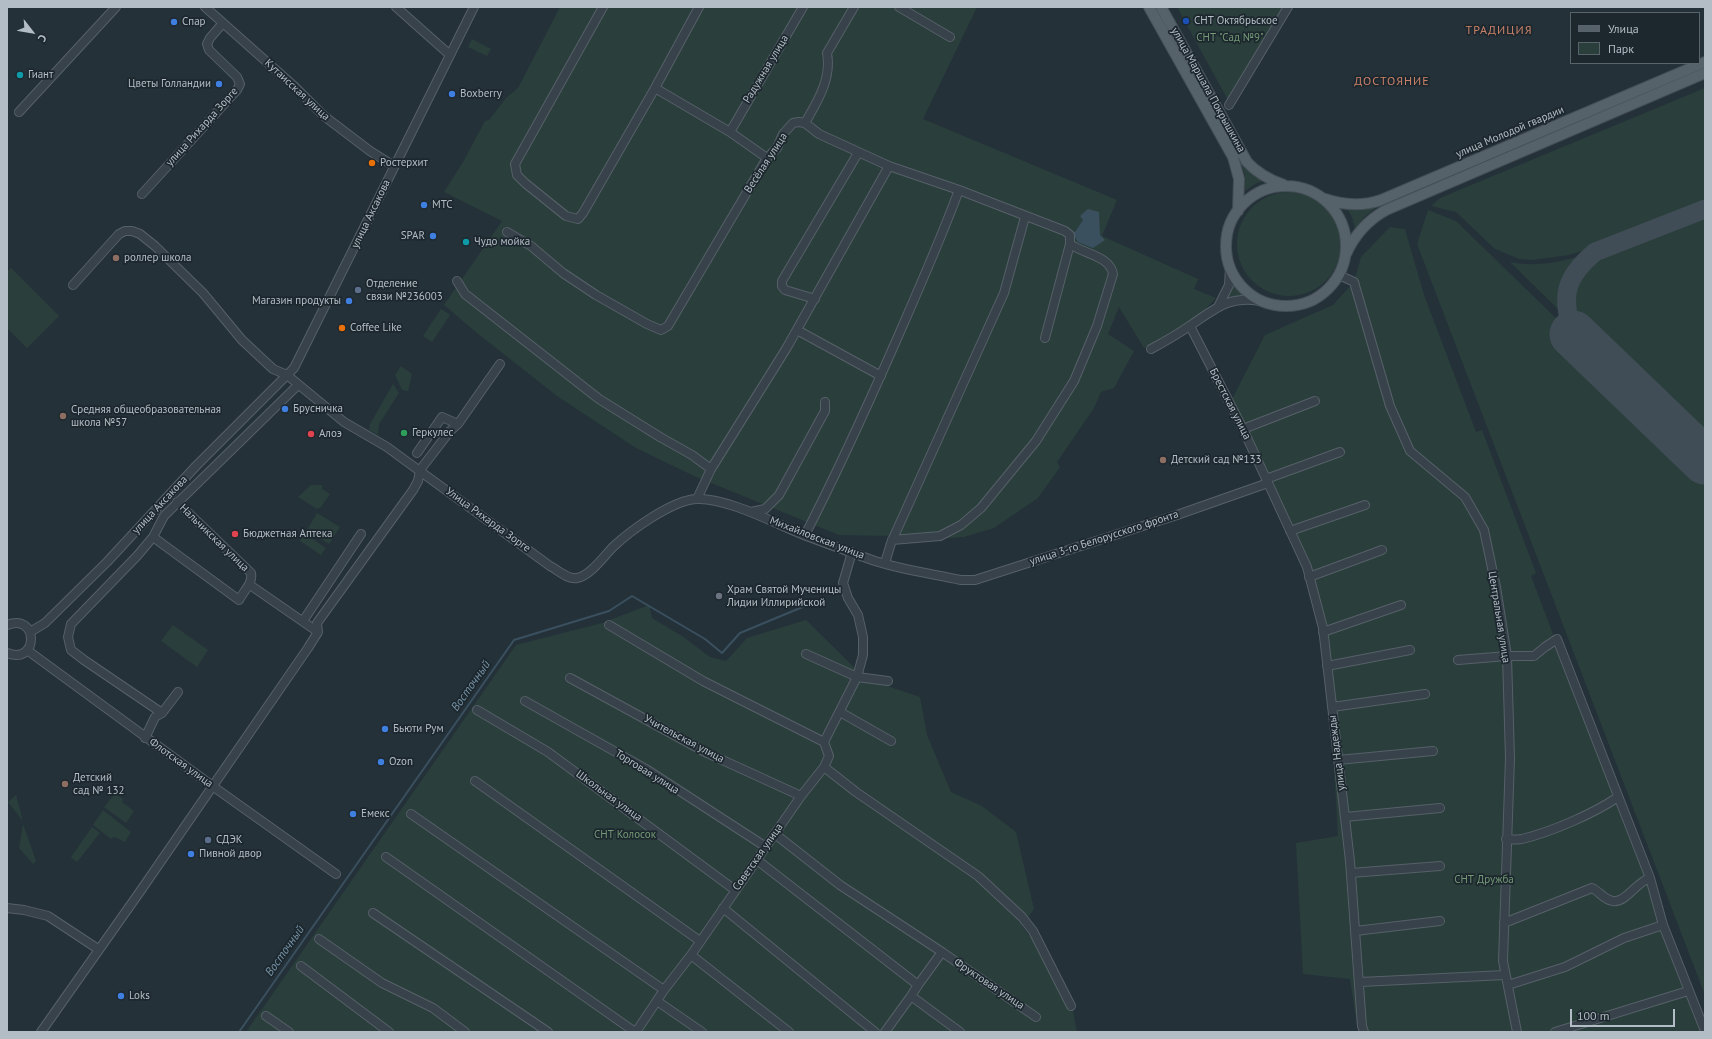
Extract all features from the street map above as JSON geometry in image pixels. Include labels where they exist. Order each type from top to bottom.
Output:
[{"type":"main road","name":"улица Маршала Покрышкина","points":[[1149,7],[1233,157],[1239,184],[1238,211]]},
{"type":"main road","name":"улица Маршала Покрышкина","points":[[1161,7],[1247,162],[1255,170],[1266,177],[1286,186]]},
{"type":"main road","name":"улица Молодой гвардии","points":[[1322,198],[1333,202],[1350,205],[1373,203],[1705,62]]},
{"type":"main road","name":"улица Молодой гвардии","points":[[1346,254],[1365,225],[1386,210],[1705,73]]},
{"type":"main road","points":[[1286,186],[1302,188],[1322,198],[1333,208],[1341,221],[1345,235],[1346,254],[1339,275],[1324,293],[1305,304],[1282,306],[1260,301],[1242,288],[1230,268],[1226,254],[1226,239],[1230,224],[1245,202],[1258,193],[1271,188],[1286,186]]},
{"type":"street","points":[[18,112],[116,7]]},
{"type":"street","name":"Кутаисская улица","points":[[205,7],[295,87],[324,116],[370,151],[394,166]]},
{"type":"street","points":[[396,7],[450,55]]},
{"type":"street","name":"улица Аксакова","points":[[30,632],[45,623],[107,562],[196,466],[294,368],[474,7]]},
{"type":"street","points":[[603,7],[515,164],[517,175],[566,216],[578,219],[583,213],[655,88],[699,7]]},
{"type":"street","name":"Радужная улица","points":[[730,132],[803,7]]},
{"type":"street","points":[[854,7],[827,54],[829,65],[821,96],[804,123],[819,134],[858,153],[889,166],[959,190],[1025,217],[1065,231],[1070,235],[1070,244],[1046,338]]},
{"type":"street","points":[[899,7],[913,10],[950,37]]},
{"type":"street","points":[[1229,105],[1288,7]]},
{"type":"street","name":"улица Рихарда Зорге","points":[[142,194],[237,90],[240,84],[237,77],[209,50],[206,44],[223,23]]},
{"type":"street","points":[[655,88],[730,132],[767,158]]},
{"type":"street","name":"Весёлая улица","points":[[507,232],[531,246],[563,273],[596,295],[647,324],[661,330],[668,326],[767,158],[777,148],[783,134],[793,123],[804,123]]},
{"type":"street","points":[[814,299],[785,290],[782,286],[782,282],[858,153]]},
{"type":"street","points":[[697,499],[711,469],[797,330],[889,166]]},
{"type":"street","points":[[804,535],[838,472],[940,241],[959,190]]},
{"type":"street","points":[[885,563],[892,540],[1004,293],[1025,217]]},
{"type":"street","points":[[72,285],[119,234],[125,231],[132,231],[140,234],[155,246],[203,293],[242,340],[273,369],[287,376],[297,386],[344,422],[387,447],[420,470]]},
{"type":"street","points":[[892,540],[940,536],[961,525],[981,508],[1036,441],[1074,381],[1097,326],[1114,274],[1112,266],[1107,261],[1077,249],[1070,244]]},
{"type":"street","points":[[1218,306],[1229,285],[1230,268]]},
{"type":"street","name":"Центральная улица","points":[[1339,275],[1354,282],[1390,406],[1410,451],[1465,497],[1484,530],[1496,587],[1507,656],[1510,758],[1506,839],[1503,961],[1517,1032]]},
{"type":"street","points":[[457,281],[465,294],[598,399],[692,455],[711,469]]},
{"type":"street","points":[[1151,349],[1190,326],[1218,306],[1242,299],[1260,301]]},
{"type":"street","name":"Брестская улица","points":[[1190,326],[1243,429],[1267,481]]},
{"type":"street","points":[[797,330],[881,376]]},
{"type":"street","points":[[41,1032],[98,949],[139,893],[318,632],[317,623],[413,490],[418,481],[420,470],[450,431],[458,424],[500,364]]},
{"type":"street","points":[[162,714],[72,650],[68,637],[71,624],[137,556],[153,536],[164,516],[177,502],[297,386]]},
{"type":"street","points":[[1243,429],[1315,401]]},
{"type":"street","points":[[750,512],[765,509],[779,495],[825,411],[825,402]]},
{"type":"street","points":[[417,453],[442,417],[458,424]]},
{"type":"street","name":"улица 3-го Белорусского фронта","points":[[937,575],[961,580],[975,580],[1177,515],[1340,452]]},
{"type":"street","name":"Улица Рихарда Зорге","points":[[420,470],[556,570],[568,577],[576,578],[586,575],[614,546],[648,520],[685,501],[697,499]]},
{"type":"street","name":"улица Надежды","points":[[1267,481],[1307,567],[1323,632],[1350,873],[1360,982],[1362,1026],[1364,1032]]},
{"type":"street","name":"Михайловская улица","points":[[697,499],[718,502],[750,512],[804,535],[885,563],[937,575]]},
{"type":"street","name":"Нальчикская улица","points":[[177,502],[251,573],[252,579],[250,585],[318,632]]},
{"type":"street","points":[[1290,531],[1365,505]]},
{"type":"street","points":[[303,621],[361,534]]},
{"type":"street","points":[[153,536],[239,600],[250,585]]},
{"type":"street","points":[[1309,576],[1382,550]]},
{"type":"street","points":[[824,742],[857,676],[863,654],[863,637],[858,615],[848,598],[843,583],[852,552]]},
{"type":"street","points":[[1323,632],[1401,605]]},
{"type":"street","points":[[7,624],[18,622],[23,624],[30,632],[31,642],[27,650],[16,655],[7,653]]},
{"type":"street","points":[[609,624],[703,681],[824,742],[829,756],[824,767],[856,792],[978,876],[1022,917],[1033,931],[1071,1006]]},
{"type":"street","points":[[1458,660],[1507,656],[1534,656],[1557,639],[1650,878],[1663,925],[1705,1031]]},
{"type":"street","name":"Флотская улица","points":[[27,650],[145,738],[336,874]]},
{"type":"street","points":[[1327,666],[1410,650]]},
{"type":"street","points":[[806,654],[857,676],[888,681]]},
{"type":"street","name":"Учительская улица","points":[[570,678],[708,753],[801,796]]},
{"type":"street","points":[[145,738],[155,717],[162,714],[178,692]]},
{"type":"street","points":[[1332,707],[1426,694]]},
{"type":"street","name":"Торговая улица","points":[[525,701],[646,769],[766,846]]},
{"type":"street","name":"Школьная улица","points":[[477,710],[548,752],[735,890]]},
{"type":"street","points":[[840,712],[891,741]]},
{"type":"street","points":[[1338,760],[1433,751]]},
{"type":"street","name":"Советская улица","points":[[636,1032],[801,796],[824,767]]},
{"type":"street","points":[[475,781],[700,941]]},
{"type":"street","points":[[1506,839],[1520,839],[1564,824],[1604,807],[1618,797]]},
{"type":"street","points":[[1344,817],[1440,808]]},
{"type":"street","points":[[410,814],[664,990]]},
{"type":"street","name":"Фруктовая улица","points":[[775,834],[840,885],[942,952],[1036,1017]]},
{"type":"street","points":[[386,857],[636,1032]]},
{"type":"street","points":[[757,860],[918,985]]},
{"type":"street","points":[[1350,873],[1440,866]]},
{"type":"street","points":[[1504,923],[1592,888],[1598,890],[1606,899],[1613,902],[1622,899],[1643,880],[1650,878]]},
{"type":"street","points":[[7,908],[24,910],[48,916],[98,949]]},
{"type":"street","points":[[722,908],[875,1032]]},
{"type":"street","points":[[373,913],[548,1032]]},
{"type":"street","points":[[1355,931],[1440,921]]},
{"type":"street","points":[[1508,985],[1565,967],[1624,938],[1663,925]]},
{"type":"street","points":[[319,939],[382,983],[433,1008],[465,1032]]},
{"type":"street","points":[[885,1032],[942,952]]},
{"type":"street","points":[[691,955],[789,1032]]},
{"type":"street","points":[[301,966],[390,1032]]},
{"type":"street","points":[[1360,982],[1505,975]]},
{"type":"street","points":[[1555,1032],[1688,991]]},
{"type":"street","points":[[911,996],[960,1032]]},
{"type":"street","points":[[657,1000],[702,1032]]},
{"type":"street","points":[[266,1016],[289,1032]]},
{"type":"green space","points":[[560,7],[977,7],[923,119],[1117,200],[1102,236],[1198,279],[1194,289],[1216,298],[1203,312],[1169,335],[1144,348],[1119,307],[1108,334],[1134,351],[1114,388],[1101,392],[1094,408],[1057,462],[1060,467],[1038,498],[994,528],[964,537],[949,538],[931,535],[839,535],[694,476],[636,448],[557,396],[444,305],[502,221],[444,192],[463,162],[485,121],[489,120],[506,98],[518,88]]},
{"type":"green space","name":"СНТ \"Сад №9\"","points":[[1177,7],[1290,7],[1229,102]]},
{"type":"green space","points":[[472,39],[491,49],[487,56],[468,47]]},
{"type":"green space","points":[[1705,88],[1705,203],[1595,247],[1569,255],[1532,260],[1519,259],[1495,249],[1456,212],[1431,206],[1440,198]]},
{"type":"green space","points":[[1240,160],[1267,179],[1255,184],[1245,191],[1245,176]]},
{"type":"green space","points":[[1289,192],[1309,196],[1326,207],[1337,224],[1341,244],[1337,264],[1326,281],[1309,292],[1289,296],[1269,292],[1252,281],[1241,264],[1237,244],[1241,224],[1252,207],[1269,196]]},
{"type":"green space","points":[[1345,205],[1376,205],[1377,207],[1365,216],[1355,229],[1352,217]]},
{"type":"green space","points":[[1428,210],[1456,221],[1705,463],[1705,995],[1417,244]]},
{"type":"green space","points":[[1705,215],[1705,451],[1584,335],[1571,317],[1568,299],[1569,292],[1575,278],[1588,260]]},
{"type":"green space","name":"СНТ Дружба","points":[[1390,227],[1405,229],[1424,295],[1476,432],[1482,430],[1536,573],[1531,576],[1704,1032],[1360,1032],[1357,1025],[1350,979],[1303,974],[1296,843],[1338,836],[1328,664],[1303,571],[1230,403],[1265,335],[1333,305],[1354,282],[1361,257]]},
{"type":"green space","points":[[1583,255],[1565,281],[1562,295],[1562,313],[1510,262],[1538,264],[1565,260]]},
{"type":"green space","points":[[11,268],[59,316],[27,348],[7,328],[7,272]]},
{"type":"green space","points":[[1233,283],[1244,295],[1227,298]]},
{"type":"green space","points":[[441,309],[450,315],[432,342],[423,336]]},
{"type":"green space","points":[[401,366],[412,374],[408,391],[402,390],[395,375]]},
{"type":"green space","points":[[393,384],[399,393],[379,424],[378,435],[369,430],[370,424]]},
{"type":"green space","points":[[311,485],[322,485],[322,489],[330,494],[321,507],[317,509],[298,497]]},
{"type":"green space","points":[[317,513],[340,527],[329,544],[307,530]]},
{"type":"green space","points":[[305,534],[326,548],[321,555],[300,541]]},
{"type":"green space","name":"СНТ Колосок","points":[[649,605],[652,618],[682,636],[710,657],[726,661],[747,638],[806,620],[866,679],[920,697],[927,735],[951,792],[982,806],[1016,832],[1034,909],[1022,926],[1054,968],[1072,1006],[1077,1032],[246,1032],[516,645],[602,623]]},
{"type":"green space","points":[[173,625],[208,650],[197,667],[161,641]]},
{"type":"green space","points":[[115,794],[123,799],[122,802],[134,811],[126,823],[104,807]]},
{"type":"green space","points":[[16,795],[23,821],[8,802]]},
{"type":"green space","points":[[103,810],[131,832],[125,842],[114,837],[111,839],[93,825]]},
{"type":"green space","points":[[23,824],[36,861],[33,864],[19,848]]},
{"type":"green space","points":[[92,827],[100,833],[77,862],[71,857]]},
{"type":"water","points":[[1088,209],[1099,212],[1100,235],[1105,240],[1093,248],[1078,242],[1071,231],[1075,232],[1083,220],[1080,216]]},
{"type":"waterway","name":"Восточный","points":[[239,1032],[514,640],[609,611],[632,596],[705,639],[722,653],[740,633],[805,606]]},
{"type":"taxiway","points":[[1573,334],[1567,309],[1568,289],[1571,280],[1585,261],[1595,252],[1705,209]]},
{"type":"runway","points":[[1573,334],[1705,461]]},
{"type":"place","name":"СНТ Октябрьское","points":[[1186,21]]},
{"type":"place","name":"Спар","points":[[174,22]]},
{"type":"place","name":"Гиант","points":[[20,75]]},
{"type":"place","name":"Цветы Голландии","points":[[219,84]]},
{"type":"place","name":"Boxberry","points":[[452,94]]},
{"type":"place","name":"Ростерхит","points":[[372,163]]},
{"type":"place","name":"МТС","points":[[424,205]]},
{"type":"place","name":"SPAR","points":[[433,236]]},
{"type":"place","name":"Чудо мойка","points":[[466,242]]},
{"type":"place","name":"роллер школа","points":[[116,258]]},
{"type":"place","name":"Отделение связи №236003","points":[[358,290]]},
{"type":"place","name":"Магазин продукты","points":[[349,301]]},
{"type":"place","name":"Coffee Like","points":[[342,328]]},
{"type":"place","name":"Брусничка","points":[[285,409]]},
{"type":"place","name":"Средняя общеобразовательная школа №57","points":[[63,416]]},
{"type":"place","name":"Геркулес","points":[[404,433]]},
{"type":"place","name":"Алоэ","points":[[311,434]]},
{"type":"place","name":"Детский сад №133","points":[[1163,460]]},
{"type":"place","name":"Бюджетная Аптека","points":[[235,534]]},
{"type":"place","name":"Храм Святой Мученицы Лидии Иллирийской","points":[[719,596]]},
{"type":"place","name":"Бьюти Рум","points":[[385,729]]},
{"type":"place","name":"Ozon","points":[[381,762]]},
{"type":"place","name":"Детский сад № 132","points":[[65,784]]},
{"type":"place","name":"Емекс","points":[[353,814]]},
{"type":"place","name":"СДЭК","points":[[208,840]]},
{"type":"place","name":"Пивной двор","points":[[191,854]]},
{"type":"place","name":"Loks","points":[[121,996]]},
{"type":"district","name":"ТРАДИЦИЯ","points":[[1499,31]]},
{"type":"district","name":"ДОСТОЯНИЕ","points":[[1392,82]]}]
